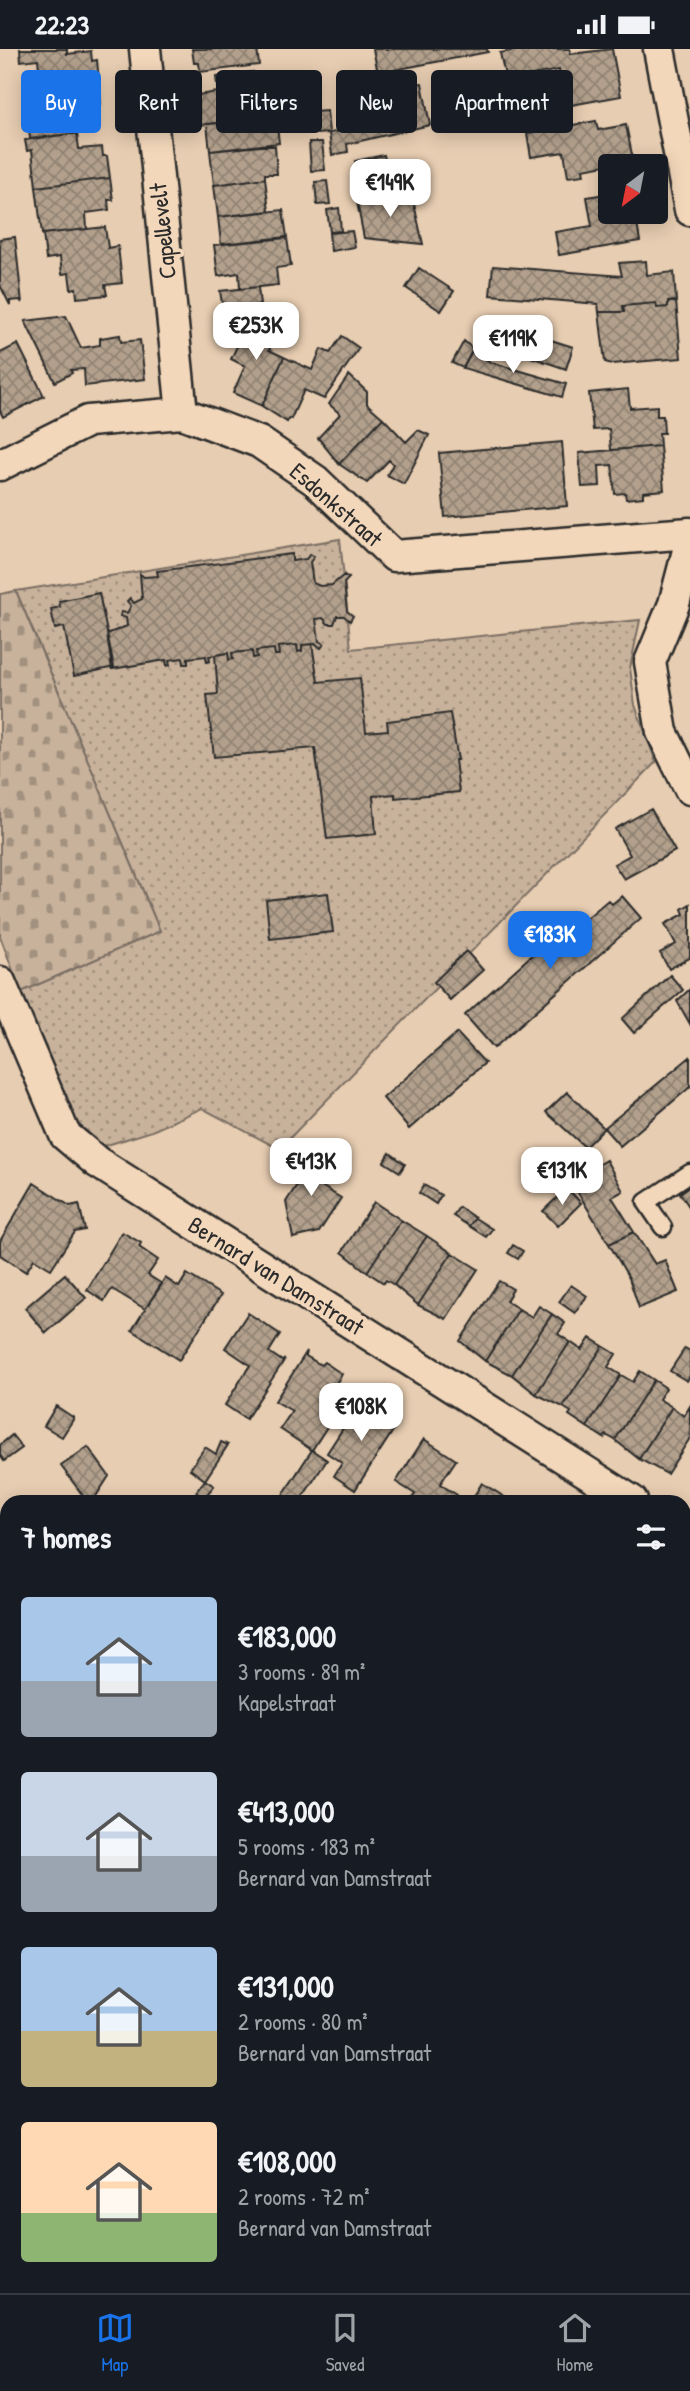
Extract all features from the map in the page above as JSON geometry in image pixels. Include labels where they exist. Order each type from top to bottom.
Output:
[{"type":"street","name":"Capellevelt","points":[[145,49],[181,413]]},
{"type":"street","points":[[659,49],[690,209]]},
{"type":"street","name":"Esdonkstraat","points":[[0,465],[88,421],[181,413],[259,442],[316,481],[394,556],[690,533]]},
{"type":"street","points":[[690,543],[674,604],[650,661],[662,732],[690,789]]},
{"type":"street","name":"Bernard van Damstraat","points":[[0,982],[65,1135],[97,1162],[623,1495]]},
{"type":"lane","points":[[663,1227],[646,1202],[690,1173]]},
{"type":"green space","points":[[340,539],[351,649],[640,620],[630,668],[635,705],[656,762],[279,1149],[202,1108],[152,1131],[94,1149],[74,1130],[21,992],[160,931],[16,591]]},
{"type":"green space","points":[[16,591],[160,931],[21,992],[0,936],[0,594]]},
{"type":"building","points":[[20,49],[67,49],[67,54],[91,51],[92,61],[97,60],[98,70],[39,70],[38,59],[21,61]]},
{"type":"building","points":[[192,49],[257,49],[259,65],[202,72],[199,63],[194,63]]},
{"type":"building","points":[[373,49],[487,49],[488,52],[394,70],[377,70]]},
{"type":"building","points":[[521,49],[570,49],[570,54],[612,49],[621,96],[573,105],[573,70],[504,70],[500,53]]},
{"type":"building","points":[[422,83],[430,125],[417,128],[417,84]]},
{"type":"building","points":[[216,92],[216,123],[202,125],[202,94]]},
{"type":"building","points":[[322,111],[327,111],[329,133],[317,134],[322,133]]},
{"type":"building","points":[[596,121],[598,130],[626,125],[632,154],[598,154],[598,166],[583,169],[584,175],[568,177],[564,152],[531,157],[527,133],[573,133],[573,125]]},
{"type":"building","points":[[216,123],[216,133],[278,133],[279,143],[210,151],[207,124]]},
{"type":"building","points":[[29,133],[77,133],[30,139]]},
{"type":"building","points":[[77,133],[79,149],[102,147],[103,156],[107,156],[110,178],[36,187],[32,150],[27,151],[25,140]]},
{"type":"building","points":[[329,133],[395,133],[347,144],[348,152],[332,155]]},
{"type":"building","points":[[309,142],[322,142],[325,170],[311,171]]},
{"type":"building","points":[[275,146],[277,174],[214,185],[210,151]]},
{"type":"building","points":[[384,155],[391,186],[362,192],[355,161]]},
{"type":"building","points":[[110,178],[113,200],[108,200],[109,210],[86,213],[87,229],[42,234],[36,187]]},
{"type":"building","points":[[265,178],[269,211],[218,217],[214,185]]},
{"type":"building","points":[[327,181],[330,204],[317,205],[315,182]]},
{"type":"building","points":[[412,195],[423,244],[364,238],[356,197]]},
{"type":"building","points":[[598,195],[598,224],[637,224],[640,241],[559,255],[555,232],[592,226],[587,197]]},
{"type":"building","points":[[339,208],[341,231],[330,232],[327,210]]},
{"type":"building","points":[[283,210],[287,237],[221,244],[218,217]]},
{"type":"building","points":[[105,227],[108,248],[118,246],[122,283],[105,285],[107,295],[77,298],[76,288],[71,289],[69,273],[62,274],[60,257],[46,259],[43,234]]},
{"type":"building","points":[[352,231],[355,247],[331,251],[329,233]]},
{"type":"building","points":[[15,237],[22,303],[20,300],[10,301],[10,305],[0,285],[0,239]]},
{"type":"building","points":[[287,238],[291,266],[276,268],[278,285],[240,289],[239,273],[218,276],[214,245]]},
{"type":"building","points":[[646,261],[647,275],[674,272],[676,301],[668,302],[668,307],[657,308],[656,303],[623,306],[624,312],[599,312],[598,304],[490,295],[493,266],[622,276],[619,263]]},
{"type":"building","points":[[419,268],[454,291],[441,311],[406,288]]},
{"type":"building","points":[[258,287],[260,305],[223,310],[220,291]]},
{"type":"building","points":[[676,301],[681,358],[612,364],[605,362],[599,312],[624,312],[623,306],[656,303],[657,308],[668,307],[668,302]]},
{"type":"building","points":[[66,316],[81,348],[100,345],[100,338],[120,335],[121,342],[140,340],[145,379],[85,386],[84,369],[71,370],[72,373],[55,382],[25,321]]},
{"type":"building","points":[[250,318],[271,328],[275,338],[269,350],[284,357],[262,406],[233,393],[245,366],[231,359]]},
{"type":"building","points":[[532,334],[573,347],[566,369],[525,355]]},
{"type":"building","points":[[342,336],[359,348],[324,399],[304,390],[291,419],[287,422],[262,406],[284,357],[312,370],[321,349],[330,353]]},
{"type":"building","points":[[464,341],[473,349],[463,368],[452,363]]},
{"type":"building","points":[[18,344],[44,396],[3,417],[0,411],[0,353]]},
{"type":"building","points":[[473,349],[490,362],[566,384],[562,397],[463,368]]},
{"type":"building","points":[[349,375],[367,392],[367,404],[383,418],[339,464],[318,438],[340,414],[329,404]]},
{"type":"building","points":[[628,389],[630,408],[657,406],[657,416],[663,416],[664,433],[659,433],[660,446],[611,450],[609,429],[593,430],[589,393]]},
{"type":"building","points":[[383,418],[406,442],[418,430],[429,435],[404,484],[387,475],[393,464],[389,460],[367,483],[339,464]]},
{"type":"building","points":[[562,442],[567,506],[445,517],[439,453]]},
{"type":"building","points":[[660,446],[664,490],[643,492],[643,497],[626,499],[625,493],[615,494],[612,465],[599,466],[600,486],[582,487],[579,453]]},
{"type":"building","points":[[292,554],[292,561],[306,559],[310,554],[314,557],[310,562],[313,583],[320,586],[332,585],[344,575],[349,578],[344,583],[347,611],[353,616],[350,621],[344,616],[337,616],[334,624],[328,624],[323,618],[316,619],[319,641],[324,644],[321,648],[316,644],[302,645],[302,651],[298,652],[297,645],[278,647],[279,655],[275,655],[274,649],[256,651],[257,657],[253,658],[252,651],[232,653],[233,659],[229,660],[228,653],[209,656],[210,661],[207,662],[206,656],[188,658],[188,664],[184,664],[183,658],[169,660],[170,665],[167,666],[166,660],[112,669],[107,634],[127,626],[126,618],[120,616],[121,612],[127,613],[131,606],[127,601],[130,598],[134,603],[142,599],[140,574],[144,577],[158,576],[157,571]]},
{"type":"building","points":[[99,593],[114,667],[74,676],[64,627],[55,629],[51,609],[60,607],[59,601]]},
{"type":"building","points":[[312,644],[318,682],[360,678],[366,732],[388,730],[387,721],[450,713],[458,760],[455,760],[459,792],[395,798],[395,794],[373,796],[376,834],[327,839],[315,748],[214,757],[207,695],[218,694],[215,655],[228,653],[229,660],[233,659],[232,653],[252,651],[253,658],[257,657],[256,651],[274,649],[275,655],[279,655],[278,647],[297,645],[298,652],[302,651],[302,645]]},
{"type":"building","points":[[651,809],[675,851],[624,879],[614,864],[630,855],[615,829]]},
{"type":"building","points":[[328,893],[333,932],[270,939],[266,900]]},
{"type":"building","points":[[622,896],[641,918],[494,1048],[465,1015],[563,927],[569,933],[608,900],[612,904]]},
{"type":"building","points":[[690,904],[690,958],[669,969],[660,953],[676,944],[665,924],[684,914],[682,909]]},
{"type":"building","points":[[466,951],[483,970],[450,1000],[434,982]]},
{"type":"building","points":[[670,975],[683,990],[634,1033],[622,1019]]},
{"type":"building","points":[[690,989],[690,1024],[677,1001]]},
{"type":"building","points":[[457,1033],[485,1063],[409,1129],[383,1098]]},
{"type":"building","points":[[690,1057],[690,1087],[620,1146],[604,1128]]},
{"type":"building","points":[[567,1092],[604,1128],[585,1147],[546,1112]]},
{"type":"building","points":[[318,1146],[332,1155],[315,1182],[341,1198],[319,1232],[293,1238],[286,1202],[302,1177],[296,1174]]},
{"type":"building","points":[[390,1153],[405,1164],[400,1172],[384,1162]]},
{"type":"building","points":[[606,1160],[623,1191],[612,1197],[634,1232],[609,1244],[571,1181]]},
{"type":"building","points":[[34,1183],[70,1206],[79,1204],[85,1230],[75,1232],[51,1269],[34,1259],[26,1272],[0,1255],[0,1241]]},
{"type":"building","points":[[424,1185],[441,1195],[436,1204],[419,1193]]},
{"type":"building","points":[[690,1186],[690,1208],[680,1193]]},
{"type":"building","points":[[567,1188],[581,1203],[558,1226],[543,1211]]},
{"type":"building","points":[[374,1202],[401,1220],[367,1272],[342,1252]]},
{"type":"building","points":[[459,1207],[475,1218],[469,1226],[453,1216]]},
{"type":"building","points":[[475,1218],[492,1229],[486,1237],[469,1226]]},
{"type":"building","points":[[401,1220],[427,1236],[394,1285],[386,1280],[384,1283],[367,1272]]},
{"type":"building","points":[[122,1232],[141,1243],[139,1247],[158,1260],[148,1275],[162,1284],[145,1309],[112,1289],[104,1301],[87,1290]]},
{"type":"building","points":[[634,1232],[655,1264],[665,1260],[678,1292],[639,1308],[629,1278],[609,1244]]},
{"type":"building","points":[[427,1236],[452,1253],[418,1305],[394,1285]]},
{"type":"building","points":[[513,1245],[523,1251],[518,1259],[508,1253]]},
{"type":"building","points":[[452,1253],[478,1269],[446,1319],[418,1305]]},
{"type":"building","points":[[65,1274],[86,1298],[46,1333],[25,1308]]},
{"type":"building","points":[[187,1274],[221,1295],[179,1360],[132,1330],[165,1278],[179,1287]]},
{"type":"building","points":[[499,1281],[513,1289],[506,1301],[519,1309],[485,1361],[460,1341]]},
{"type":"building","points":[[571,1285],[587,1296],[575,1313],[559,1302]]},
{"type":"building","points":[[539,1306],[552,1314],[512,1375],[485,1361],[519,1309],[532,1317]]},
{"type":"building","points":[[248,1313],[280,1334],[269,1352],[282,1361],[285,1359],[246,1419],[225,1405],[250,1365],[225,1348]]},
{"type":"building","points":[[552,1314],[565,1323],[558,1334],[570,1342],[536,1394],[512,1375]]},
{"type":"building","points":[[590,1338],[603,1346],[563,1407],[536,1394],[570,1342],[582,1350]]},
{"type":"building","points":[[603,1346],[616,1354],[608,1367],[621,1375],[587,1427],[569,1415],[571,1412],[563,1407]]},
{"type":"building","points":[[685,1348],[690,1351],[690,1376],[687,1381],[670,1371]]},
{"type":"building","points":[[307,1351],[306,1356],[321,1365],[324,1362],[342,1374],[318,1412],[330,1419],[334,1416],[312,1450],[280,1429],[292,1411],[275,1401]]},
{"type":"building","points":[[640,1371],[654,1380],[615,1440],[606,1435],[604,1438],[587,1427],[621,1375],[633,1382]]},
{"type":"building","points":[[654,1380],[666,1388],[659,1399],[672,1407],[639,1459],[615,1440]]},
{"type":"building","points":[[362,1399],[398,1423],[355,1490],[334,1476],[342,1463],[327,1453]]},
{"type":"building","points":[[56,1406],[74,1418],[62,1437],[44,1426]]},
{"type":"building","points":[[690,1406],[690,1438],[667,1474],[639,1459],[672,1407],[684,1416]]},
{"type":"building","points":[[12,1435],[22,1448],[4,1461],[0,1455],[0,1445]]},
{"type":"building","points":[[424,1439],[456,1460],[440,1484],[457,1495],[414,1495],[396,1482]]},
{"type":"building","points":[[221,1442],[228,1445],[205,1480],[190,1469],[205,1447],[216,1454]]},
{"type":"building","points":[[88,1447],[109,1476],[97,1495],[83,1495],[61,1466]]},
{"type":"building","points":[[312,1450],[327,1460],[304,1495],[283,1495]]},
{"type":"building","points":[[205,1480],[214,1486],[206,1495],[196,1492]]},
{"type":"building","points":[[482,1483],[501,1495],[475,1495]]}]
